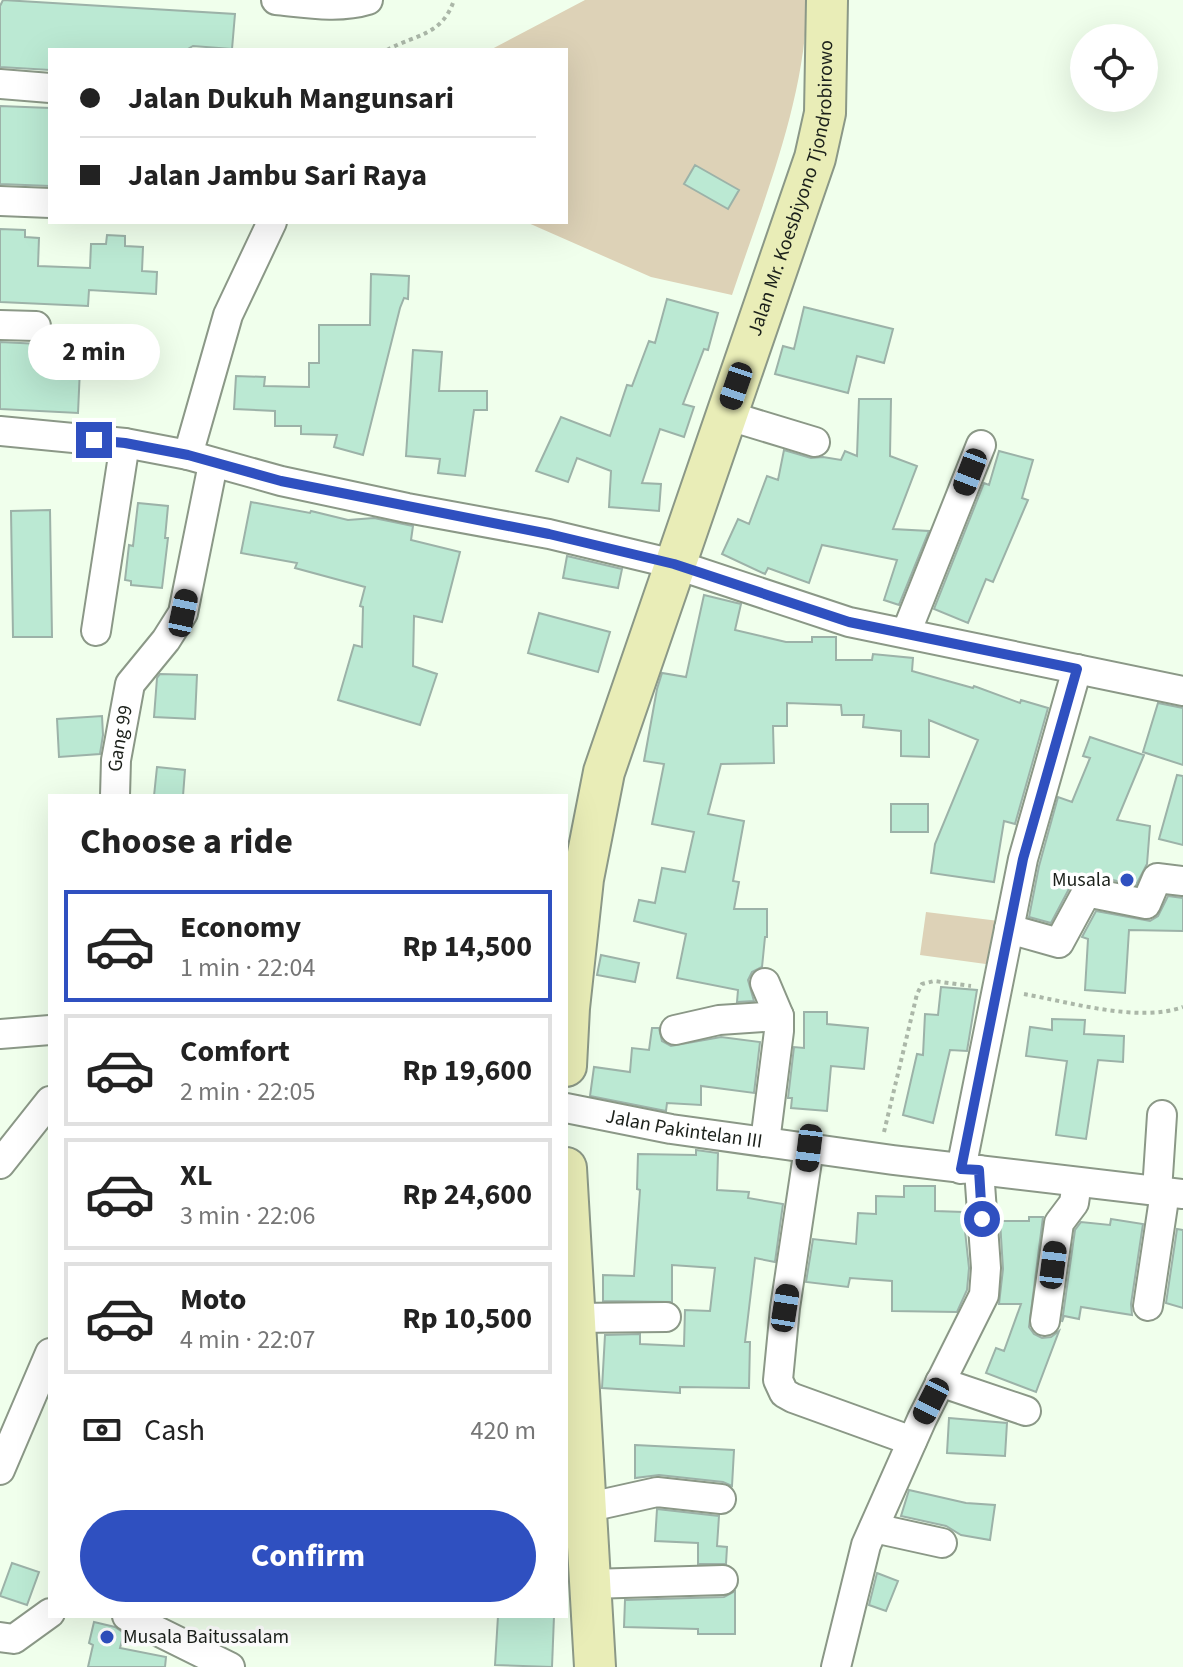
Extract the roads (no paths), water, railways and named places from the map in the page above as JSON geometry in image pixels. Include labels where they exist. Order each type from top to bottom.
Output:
[{"type":"main road","name":"Jalan Mr. Koesbiyono Tjondrobirowo","points":[[568,1027],[583,879],[604,772],[815,158],[825,113],[827,0]]},
{"type":"main road","points":[[568,1211],[595,1667]]},
{"type":"street","points":[[276,0],[315,4],[347,4],[368,0]]},
{"type":"street","points":[[0,84],[48,88]]},
{"type":"street","points":[[0,201],[48,203]]},
{"type":"street","name":"Gang 99","points":[[115,794],[116,760],[130,684],[166,640],[183,613],[201,460],[228,315],[271,224]]},
{"type":"street","points":[[0,325],[36,326]]},
{"type":"street","points":[[726,415],[815,442]]},
{"type":"street","points":[[0,431],[125,443],[407,508],[549,534],[674,564],[849,622],[1183,691]]},
{"type":"street","points":[[96,631],[125,443]]},
{"type":"street","points":[[906,633],[981,445]]},
{"type":"street","points":[[836,1667],[866,1545],[912,1441],[984,1295],[986,1268],[970,1169],[995,989],[1023,859],[1077,669]]},
{"type":"street","points":[[1009,929],[1059,943],[1085,895],[1091,893],[1146,904],[1157,878],[1183,881]]},
{"type":"street","points":[[765,983],[779,1016],[765,1142]]},
{"type":"street","points":[[675,1030],[719,1020],[779,1016]]},
{"type":"street","points":[[0,1034],[48,1030]]},
{"type":"street","points":[[0,1164],[48,1104]]},
{"type":"street","name":"Jalan Pakintelan III","points":[[568,1108],[671,1129],[1169,1193]]},
{"type":"street","points":[[1148,1306],[1169,1193],[1162,1115]]},
{"type":"street","points":[[809,1148],[785,1308],[779,1387],[793,1398],[912,1441]]},
{"type":"street","points":[[1045,1321],[1059,1223],[1074,1203],[1077,1182]]},
{"type":"street","points":[[573,1318],[666,1317]]},
{"type":"street","points":[[0,1470],[48,1358]]},
{"type":"street","points":[[940,1382],[1026,1411]]},
{"type":"street","points":[[585,1508],[657,1492],[721,1499]]},
{"type":"street","points":[[874,1528],[942,1543]]},
{"type":"street","points":[[590,1584],[723,1580]]},
{"type":"street","points":[[0,1637],[14,1639],[48,1614]]},
{"type":"street","points":[[131,1618],[230,1667]]},
{"type":"place","name":"Musala","points":[[1127,880]]},
{"type":"place","name":"Musala Baitussalam","points":[[107,1637]]}]
